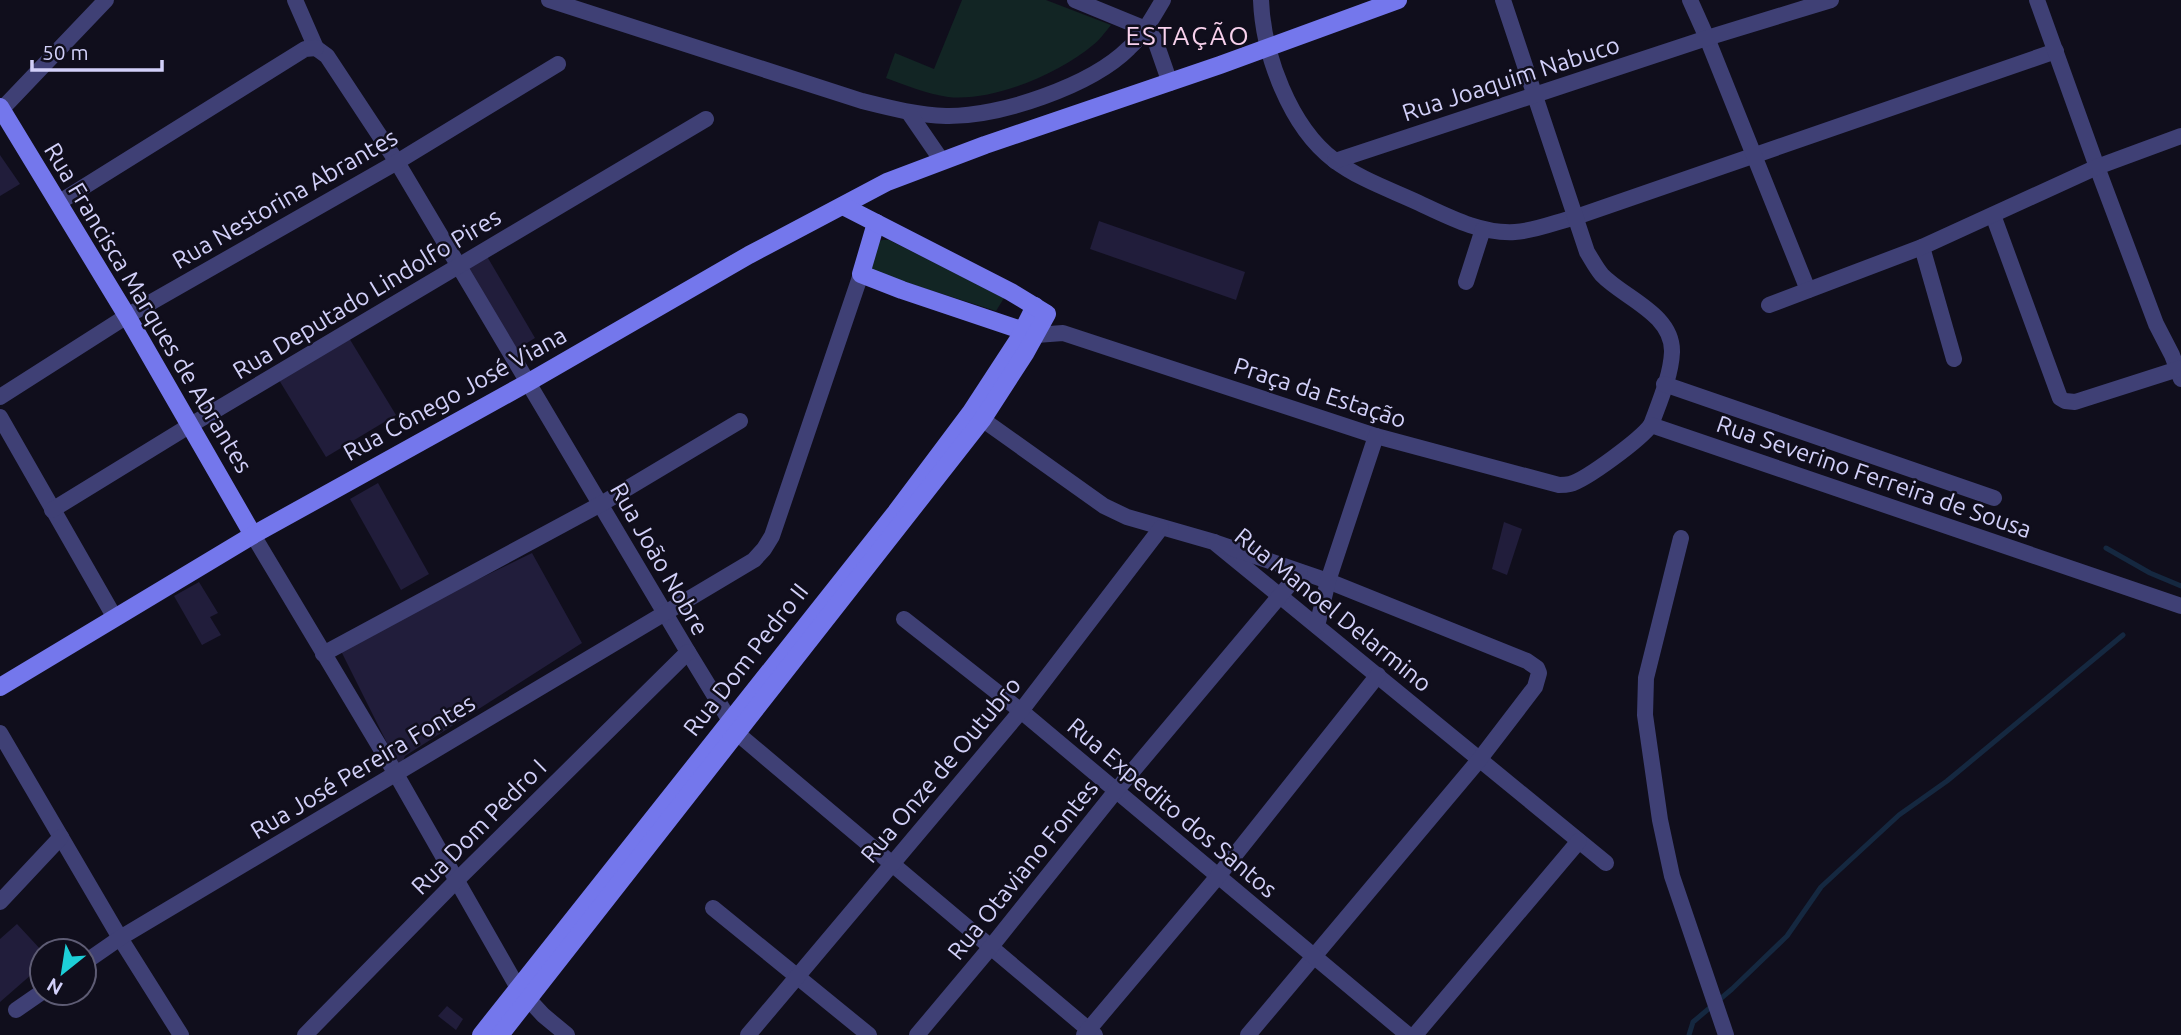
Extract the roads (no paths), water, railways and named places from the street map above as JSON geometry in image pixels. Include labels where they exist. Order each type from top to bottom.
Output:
[{"type":"street","points":[[1,109],[106,0]]},
{"type":"street","name":"Rua João Nobre","points":[[295,0],[316,48],[327,56],[397,162],[733,727],[1089,1033]]},
{"type":"street","points":[[549,0],[862,101],[909,113],[947,116],[984,113],[1020,104],[1065,87],[1110,64],[1129,48],[1163,0]]},
{"type":"street","points":[[1074,0],[1145,28],[1156,40],[1170,83]]},
{"type":"street","points":[[1261,0],[1268,46],[1278,76],[1296,118],[1309,137],[1335,161],[1368,179],[1483,229],[1506,232],[1528,231],[1576,216],[2056,51]]},
{"type":"street","name":"Rua Cônego José Viana","points":[[0,687],[253,534],[529,382],[749,255],[887,182],[1398,0]]},
{"type":"street","points":[[1503,0],[1587,252],[1601,274],[1647,310],[1667,331],[1672,351],[1651,425]]},
{"type":"street","points":[[1690,0],[1808,290]]},
{"type":"street","name":"Rua Joaquim Nabuco","points":[[1335,161],[1707,38],[1831,0]]},
{"type":"street","points":[[1993,215],[2058,393],[2065,401],[2075,402],[2180,372],[2156,324],[2037,0]]},
{"type":"street","points":[[58,203],[305,49],[316,48]]},
{"type":"street","name":"Rua Nestorina Abrantes","points":[[0,397],[127,316],[397,162],[558,64]]},
{"type":"street","name":"Rua Francisca Marques de Abrantes","points":[[1,109],[127,316],[253,534]]},
{"type":"street","points":[[909,113],[942,161]]},
{"type":"street","name":"Rua Deputado Lindolfo Pires","points":[[52,510],[706,119]]},
{"type":"street","points":[[1769,305],[1922,247],[2097,167],[2181,136]]},
{"type":"street","points":[[843,206],[1041,310],[1063,333]]},
{"type":"street","points":[[876,223],[861,274],[1030,333]]},
{"type":"street","points":[[1466,282],[1483,229]]},
{"type":"street","points":[[1922,247],[1954,359]]},
{"type":"street","name":"Rua José Pereira Fontes","points":[[98,954],[754,560],[764,550],[780,512],[861,274]]},
{"type":"street","name":"Rua Dom Pedro II","points":[[481,1035],[523,994],[839,593],[895,512],[976,416],[1030,333],[1041,310]]},
{"type":"street","name":"Praça da Estação","points":[[1030,333],[1063,333],[1376,436],[1549,483],[1567,485],[1578,481],[1627,447],[1651,425]]},
{"type":"street","points":[[1664,384],[1994,498]]},
{"type":"street","points":[[0,416],[115,618]]},
{"type":"street","name":"Rua Manoel Delarmino","points":[[976,416],[1104,506],[1127,517],[1214,542],[1606,863]]},
{"type":"street","points":[[323,654],[601,504],[740,421]]},
{"type":"street","name":"Rua Severino Ferreira de Sousa","points":[[1651,425],[2181,605]]},
{"type":"street","points":[[1317,626],[1328,581],[1376,436]]},
{"type":"street","name":"Rua Onze de Outubro","points":[[748,1035],[1021,711],[1161,528]]},
{"type":"street","points":[[253,534],[523,994],[562,1033]]},
{"type":"street","points":[[1681,538],[1646,678],[1644,704],[1660,820],[1672,876],[1726,1035]]},
{"type":"street","points":[[1214,542],[1328,581],[1527,662],[1537,668],[1539,673],[1535,687],[1479,760],[1248,1035]]},
{"type":"street","name":"Rua Otaviano Fontes","points":[[916,1035],[1300,572]]},
{"type":"street","name":"Rua Expedito dos Santos","points":[[904,619],[1021,711],[1408,1035]]},
{"type":"street","name":"Rua Dom Pedro I","points":[[305,1035],[457,880],[688,652]]},
{"type":"street","points":[[1089,1033],[1378,675]]},
{"type":"street","points":[[0,733],[120,939],[181,1035]]},
{"type":"street","points":[[0,902],[61,837]]},
{"type":"street","points":[[1415,1035],[1579,841]]},
{"type":"street","points":[[713,908],[869,1035]]},
{"type":"street","name":"Rua Dom Pedro II","points":[[500,1035],[523,994]]},
{"type":"street","points":[[16,1010],[28,1002]]},
{"type":"waterway","points":[[2106,548],[2150,573],[2181,586]]},
{"type":"waterway","points":[[1689,1035],[1693,1022],[1787,936],[1821,887],[1899,815],[1947,781],[2123,635]]},
{"type":"district","name":"ESTAÇÃO","points":[[1188,36]]}]
